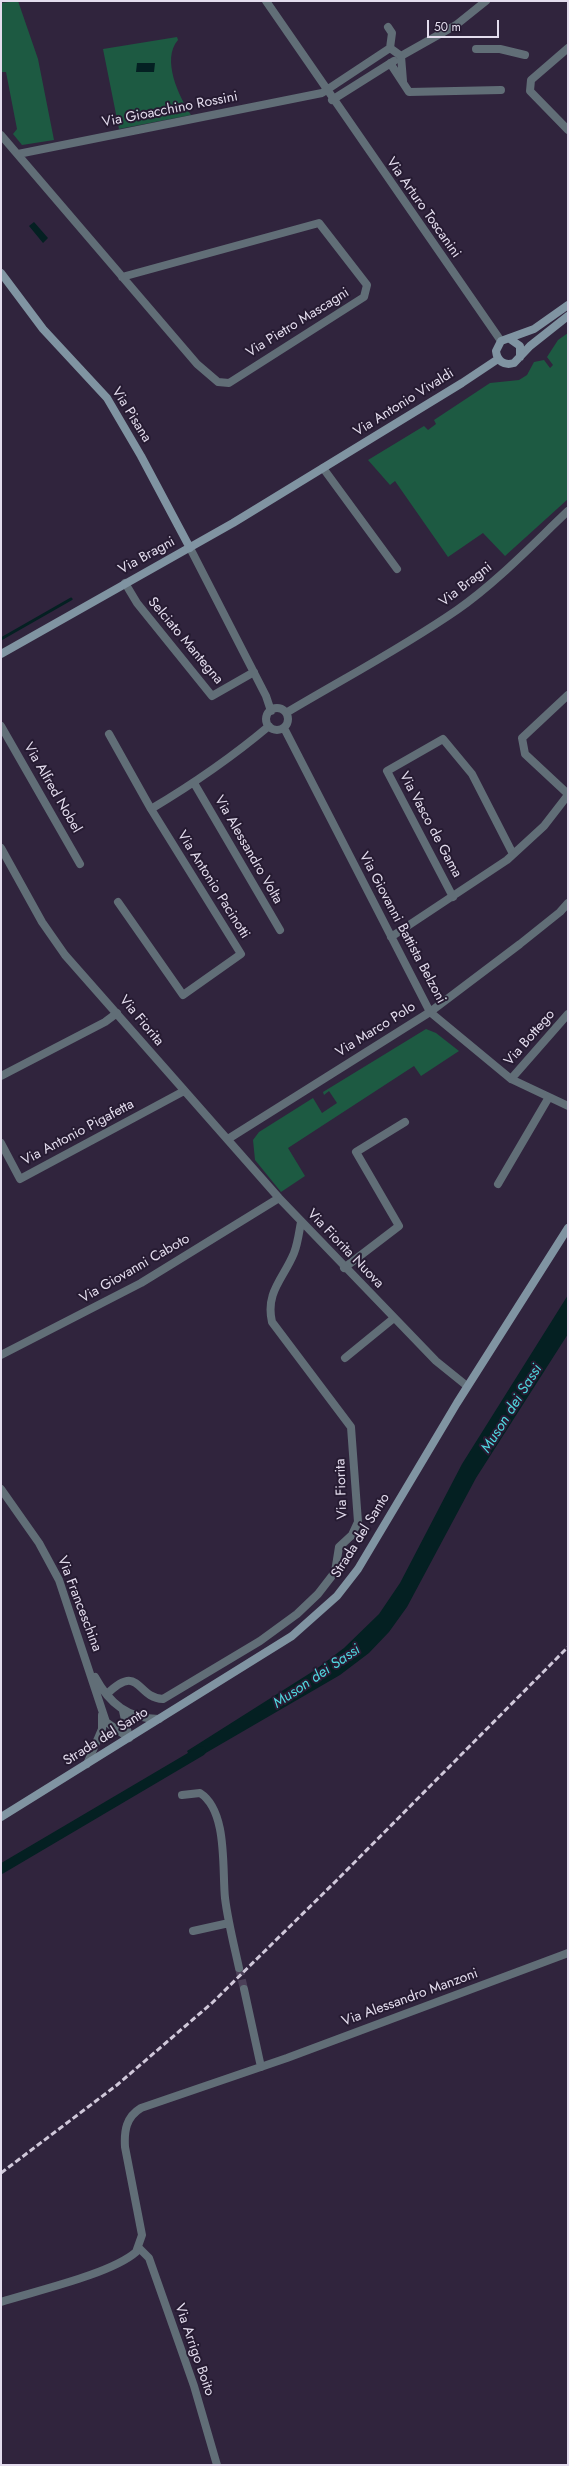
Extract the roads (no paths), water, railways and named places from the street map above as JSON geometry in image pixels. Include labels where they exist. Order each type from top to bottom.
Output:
[{"type":"street","name":"Via Arturo Toscanini","points":[[266,1],[332,100],[501,341]]},
{"type":"street","points":[[332,100],[401,56],[456,25],[486,1]]},
{"type":"street","points":[[326,90],[390,48],[392,33],[388,27]]},
{"type":"street","points":[[390,48],[401,56],[403,84]]},
{"type":"street","points":[[568,48],[531,80],[530,91],[568,130]]},
{"type":"street","points":[[476,49],[500,49],[525,55]]},
{"type":"street","points":[[390,63],[409,92],[501,90]]},
{"type":"street","name":"Via Gioacchino Rossini","points":[[18,154],[289,100],[326,90]]},
{"type":"street","name":"Via Pietro Mascagni","points":[[1,135],[122,277],[198,364],[218,382],[230,382],[364,297],[367,285],[319,223],[122,277]]},
{"type":"street","name":"Via Pisana","points":[[1,273],[44,330],[107,398],[142,456],[190,548]]},
{"type":"street","points":[[568,306],[534,330],[501,341],[496,351],[498,359],[509,364],[520,357],[542,335],[568,316]]},
{"type":"street","points":[[510,339],[520,346],[520,357]]},
{"type":"street","name":"Via Antonio Vivaldi","points":[[190,548],[462,383],[498,359]]},
{"type":"street","points":[[323,468],[397,569]]},
{"type":"street","name":"Via Bragni","points":[[286,713],[384,656],[458,609],[495,579],[568,511]]},
{"type":"street","name":"Via Bragni","points":[[1,654],[125,583],[190,548],[254,672],[271,711]]},
{"type":"street","name":"Selciato Mantegna","points":[[125,583],[137,603],[212,696],[254,672]]},
{"type":"street","points":[[391,937],[453,897],[513,854],[544,826],[568,795],[526,754],[522,738],[568,695]]},
{"type":"street","points":[[279,709],[286,713],[288,721],[284,728],[276,730],[269,726],[266,718],[271,711],[279,709]]},
{"type":"street","name":"Via Alfred Nobel","points":[[1,726],[80,864]]},
{"type":"street","points":[[151,809],[194,784],[269,726]]},
{"type":"street","name":"Via Giovanni Battista Belzoni","points":[[284,728],[430,1012],[511,1079],[568,1106]]},
{"type":"street","name":"Via Antonio Pacinotti","points":[[109,734],[151,809],[241,954],[183,995],[118,902]]},
{"type":"street","name":"Via Vasco de Gama","points":[[453,897],[388,771],[443,740],[472,774],[513,854]]},
{"type":"street","name":"Via Alessandro Volta","points":[[194,784],[280,930]]},
{"type":"street","name":"Via Fiorita","points":[[1,848],[42,922],[65,955],[279,1198]]},
{"type":"street","name":"Via Marco Polo","points":[[228,1139],[430,1012],[520,944],[560,912],[568,903]]},
{"type":"street","points":[[1,1076],[105,1022],[117,1013]]},
{"type":"street","name":"Via Bottego","points":[[511,1079],[568,1014]]},
{"type":"street","name":"Via Antonio Pigafetta","points":[[1,1143],[20,1179],[184,1091]]},
{"type":"street","points":[[498,1184],[549,1097]]},
{"type":"street","points":[[344,1268],[399,1226],[356,1152],[405,1122]]},
{"type":"street","name":"Via Fiorita Nuova","points":[[279,1198],[344,1268],[436,1361],[467,1386]]},
{"type":"street","name":"Via Giovanni Caboto","points":[[1,1355],[141,1283],[279,1198]]},
{"type":"street","name":"Via Fiorita","points":[[107,1694],[118,1684],[129,1680],[136,1682],[150,1697],[163,1699],[274,1632],[297,1614],[321,1590],[335,1572],[339,1547],[352,1535],[358,1522],[351,1427],[272,1322],[269,1309],[270,1297],[295,1252],[301,1222]]},
{"type":"street","name":"Strada del Santo","points":[[1,1817],[292,1636],[337,1596],[358,1569],[467,1386],[568,1228]]},
{"type":"street","points":[[345,1358],[394,1318]]},
{"type":"street","name":"Via Franceschina","points":[[1,1489],[50,1561],[67,1599],[106,1722],[129,1738]]},
{"type":"street","name":"Via Franceschina","points":[[90,1669],[107,1694],[123,1711],[139,1718],[159,1720]]},
{"type":"street","name":"Via Franceschina","points":[[87,1764],[102,1729],[102,1708]]},
{"type":"street","points":[[123,1711],[129,1738]]},
{"type":"street","points":[[182,1795],[200,1793],[211,1805],[220,1828],[229,1923],[239,1968]]},
{"type":"street","points":[[193,1931],[229,1923]]},
{"type":"street","name":"Via Alessandro Manzoni","points":[[139,2248],[142,2235],[125,2140],[127,2125],[131,2117],[141,2108],[261,2067],[568,1953]]},
{"type":"street","points":[[244,1989],[261,2067]]},
{"type":"street","points":[[1,2302],[102,2270],[132,2256],[139,2248]]},
{"type":"street","name":"Via Arrigo Boito","points":[[139,2248],[149,2258],[194,2386],[217,2465]]},
{"type":"water","points":[[137,63],[155,63],[154,72],[136,72]]},
{"type":"water","points":[[34,222],[48,238],[43,243],[29,226]]},
{"type":"water","points":[[568,1295],[568,1334],[476,1478],[407,1607],[389,1632],[369,1653],[340,1675],[192,1761],[187,1751],[315,1670],[344,1648],[379,1614],[400,1583],[462,1464]]},
{"type":"waterway","points":[[1,639],[71,599]]},
{"type":"waterway","name":"Muson dei Sassi","points":[[1,1869],[201,1751]]},
{"type":"tunnel","points":[[239,1968],[244,1989]]},
{"type":"railway","points":[[1,2173],[117,2085],[212,2003],[337,1880],[568,1647]]}]
